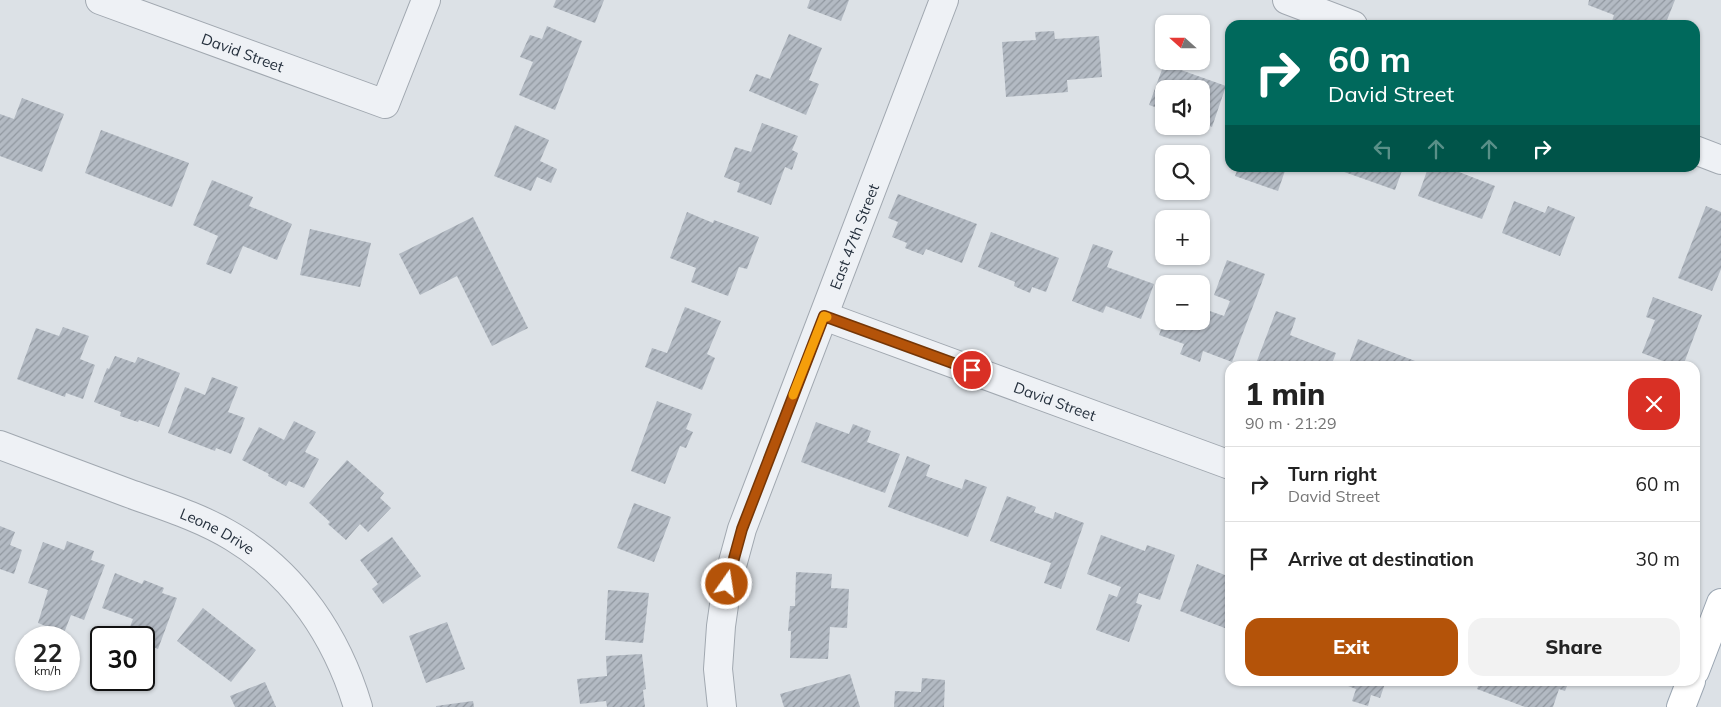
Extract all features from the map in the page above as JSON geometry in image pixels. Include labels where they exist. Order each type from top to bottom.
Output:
[{"type":"main road","points":[[1701,638],[1721,603]]},
{"type":"main road","points":[[1681,707],[1689,686]]},
{"type":"street","name":"David Street","points":[[100,0],[385,104],[426,0]]},
{"type":"street","name":"East 47th Street","points":[[722,707],[718,669],[720,640],[725,598],[742,529],[944,0]]},
{"type":"street","points":[[1287,0],[1341,20]]},
{"type":"street","points":[[1700,152],[1721,160]]},
{"type":"street","name":"David Street","points":[[824,316],[1225,463]]},
{"type":"street","name":"Leone Drive","points":[[0,445],[195,517],[233,537],[256,553],[297,591],[330,637],[358,707]]},
{"type":"building","points":[[556,0],[604,0],[595,23],[553,7]]},
{"type":"building","points":[[810,0],[849,0],[841,21],[807,8]]},
{"type":"building","points":[[1589,0],[1675,0],[1667,20],[1612,20],[1614,15],[1588,5]]},
{"type":"building","points":[[547,26],[582,41],[555,110],[519,95],[533,62],[520,57],[530,35],[542,39]]},
{"type":"building","points":[[1054,31],[1055,39],[1099,36],[1102,77],[1067,80],[1068,92],[1006,97],[1002,42],[1036,40],[1035,32]]},
{"type":"building","points":[[789,34],[822,48],[809,80],[819,84],[806,115],[749,91],[756,74],[770,79]]},
{"type":"building","points":[[1162,70],[1181,70],[1209,80],[1158,80]]},
{"type":"building","points":[[1210,80],[1225,86],[1212,127],[1210,126]]},
{"type":"building","points":[[1155,89],[1155,107],[1149,105]]},
{"type":"building","points":[[22,98],[64,114],[42,172],[0,156],[0,114],[14,119]]},
{"type":"building","points":[[762,123],[798,136],[792,150],[798,153],[792,170],[785,167],[771,205],[737,192],[740,183],[724,177],[735,147],[751,152]]},
{"type":"building","points":[[515,125],[549,140],[540,161],[557,169],[551,183],[537,177],[531,191],[494,176]]},
{"type":"building","points":[[101,130],[189,163],[172,207],[85,173]]},
{"type":"building","points":[[1236,172],[1285,172],[1278,191],[1235,176]]},
{"type":"building","points":[[1344,172],[1402,172],[1395,190]]},
{"type":"building","points":[[1427,172],[1459,172],[1495,186],[1482,219],[1418,196]]},
{"type":"building","points":[[212,180],[253,197],[249,206],[292,224],[277,260],[243,246],[231,274],[206,264],[218,236],[193,225]]},
{"type":"building","points":[[898,194],[977,224],[962,263],[926,249],[923,255],[905,248],[907,243],[892,237],[898,222],[888,218]]},
{"type":"building","points":[[1514,201],[1545,213],[1548,206],[1575,217],[1560,256],[1502,233]]},
{"type":"building","points":[[1706,206],[1721,212],[1721,269],[1712,291],[1678,278]]},
{"type":"building","points":[[687,212],[713,223],[714,220],[759,237],[747,269],[739,267],[728,296],[691,282],[696,268],[670,258]]},
{"type":"building","points":[[473,217],[528,328],[492,346],[457,276],[420,295],[399,254]]},
{"type":"building","points":[[310,229],[371,243],[360,287],[300,275]]},
{"type":"building","points":[[991,232],[1059,258],[1046,292],[1032,287],[1030,293],[1014,286],[1015,282],[978,267]]},
{"type":"building","points":[[1093,244],[1113,251],[1107,267],[1154,284],[1141,319],[1106,306],[1103,313],[1072,301]]},
{"type":"building","points":[[1227,260],[1265,274],[1232,361],[1203,351],[1200,362],[1180,354],[1184,344],[1159,335],[1161,330],[1210,330],[1210,311],[1224,316],[1230,301],[1214,295]]},
{"type":"building","points":[[1653,297],[1702,315],[1685,361],[1663,361],[1642,353],[1655,320],[1646,317]]},
{"type":"building","points":[[685,307],[721,321],[707,354],[715,358],[702,390],[645,367],[652,348],[667,353]]},
{"type":"building","points":[[1276,311],[1296,318],[1290,335],[1336,353],[1333,361],[1257,361]]},
{"type":"building","points":[[63,327],[89,336],[80,359],[95,365],[83,399],[66,393],[65,397],[17,379],[36,328],[59,336]]},
{"type":"building","points":[[1358,339],[1415,361],[1350,361]]},
{"type":"building","points":[[115,356],[135,363],[138,357],[180,373],[159,427],[120,416],[121,412],[94,402],[107,368],[109,369]]},
{"type":"building","points":[[212,377],[238,387],[228,412],[245,418],[231,454],[216,448],[215,451],[168,433],[185,387],[205,395]]},
{"type":"building","points":[[657,401],[692,414],[686,429],[693,432],[686,448],[680,446],[665,484],[631,471]]},
{"type":"building","points":[[294,421],[316,432],[305,452],[319,459],[304,488],[289,481],[286,486],[268,476],[269,474],[242,460],[259,427],[284,440]]},
{"type":"building","points":[[816,422],[849,434],[853,424],[871,431],[867,442],[900,454],[885,493],[801,462]]},
{"type":"building","points":[[907,456],[930,465],[926,476],[962,489],[965,479],[987,487],[968,537],[888,507]]},
{"type":"building","points":[[347,460],[384,493],[380,498],[391,508],[368,532],[360,524],[346,540],[309,503]]},
{"type":"building","points":[[1007,496],[1036,507],[1034,512],[1053,519],[1055,512],[1084,523],[1061,589],[1044,583],[1051,563],[990,541]]},
{"type":"building","points":[[634,503],[671,517],[654,562],[617,548]]},
{"type":"building","points":[[0,526],[15,532],[10,545],[22,550],[14,574],[0,569]]},
{"type":"building","points":[[1101,535],[1145,551],[1147,545],[1175,555],[1160,600],[1139,593],[1136,603],[1142,605],[1129,642],[1096,630],[1109,594],[1117,597],[1121,587],[1087,574]]},
{"type":"building","points":[[392,537],[421,576],[383,604],[372,589],[378,584],[360,560]]},
{"type":"building","points":[[67,541],[94,551],[91,560],[105,565],[84,620],[71,615],[67,626],[46,626],[38,623],[48,590],[28,583],[43,542],[64,550]]},
{"type":"building","points":[[1197,564],[1225,575],[1225,628],[1180,611]]},
{"type":"building","points":[[796,572],[832,574],[831,588],[849,589],[847,628],[830,627],[828,659],[790,658],[791,631],[788,631],[790,606],[795,606]]},
{"type":"building","points":[[115,573],[142,584],[144,580],[164,588],[162,593],[177,598],[158,649],[155,648],[155,626],[130,626],[133,619],[102,608]]},
{"type":"building","points":[[608,590],[649,593],[643,643],[605,640]]},
{"type":"building","points":[[203,608],[256,650],[231,682],[177,641]]},
{"type":"building","points":[[447,622],[465,669],[426,683],[409,636]]},
{"type":"building","points":[[642,654],[646,689],[643,690],[645,707],[607,707],[606,701],[580,704],[577,679],[607,676],[606,656]]},
{"type":"building","points":[[850,674],[860,707],[784,707],[780,694]]},
{"type":"building","points":[[922,678],[945,680],[944,707],[894,707],[895,691],[921,692]]},
{"type":"building","points":[[265,682],[276,707],[235,707],[230,696]]},
{"type":"building","points":[[1348,686],[1384,686],[1380,698],[1371,695],[1368,706],[1352,701],[1356,689]]},
{"type":"building","points":[[1478,686],[1567,686],[1565,691],[1559,689],[1553,707],[1525,707],[1477,689]]},
{"type":"building","points":[[473,701],[474,707],[436,707],[436,706]]},
{"type":"slow traffic","points":[[793,395],[824,316],[827,317]]},
{"type":"route","points":[[727,584],[742,529],[824,316],[972,370]]}]
